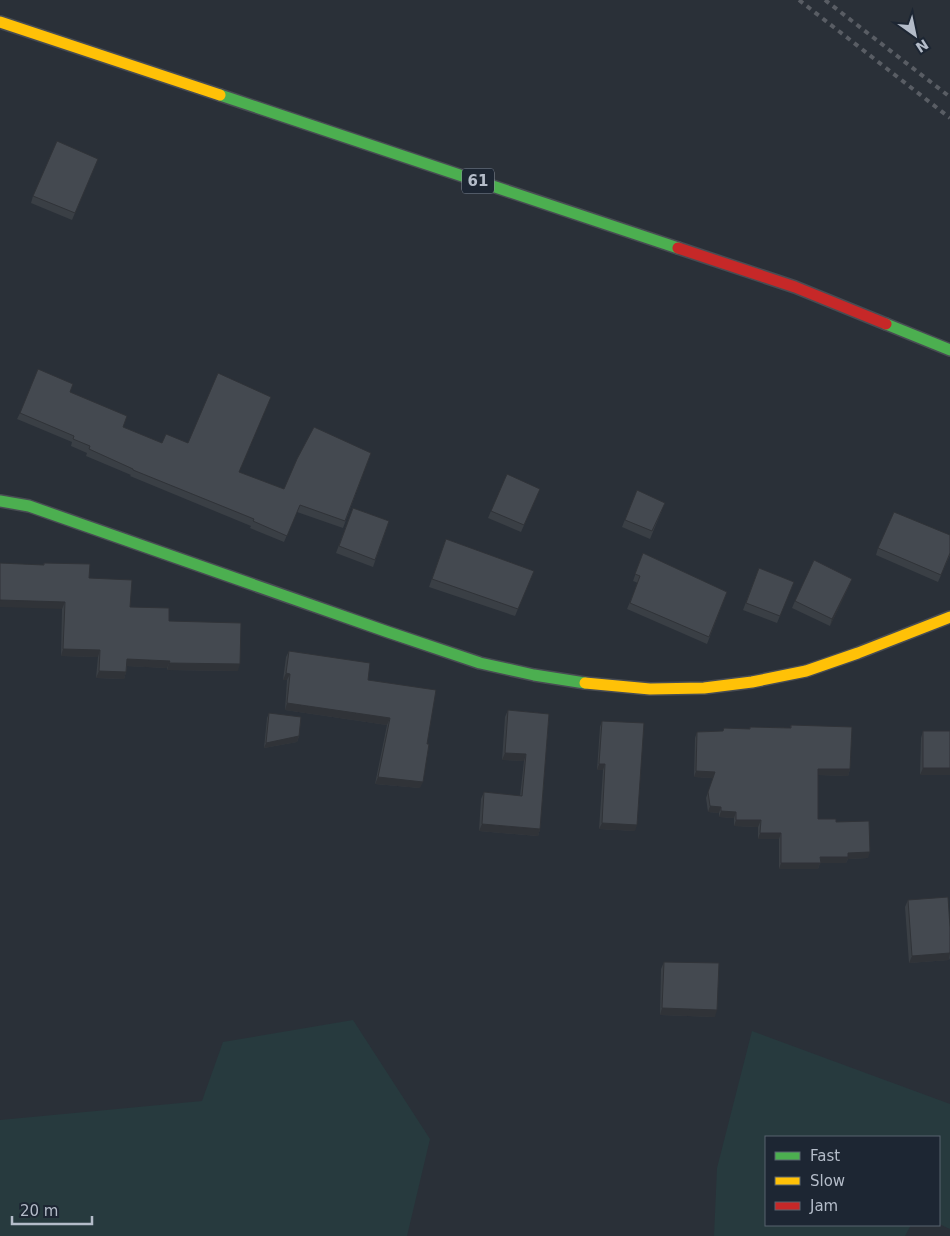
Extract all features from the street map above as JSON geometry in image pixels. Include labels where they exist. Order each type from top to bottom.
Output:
[{"type":"main road","name":"61","points":[[1,22],[795,286],[950,350]]},
{"type":"main road","points":[[0,501],[29,506],[480,663],[588,684],[650,689],[704,688],[752,682],[806,671],[950,617]]},
{"type":"green space","points":[[353,1020],[430,1139],[407,1236],[0,1236],[0,1120],[202,1101],[223,1042]]},
{"type":"green space","points":[[752,1031],[950,1104],[950,1229],[940,1224],[940,1136],[765,1136],[765,1226],[910,1226],[905,1236],[714,1236],[717,1168]]},
{"type":"building","points":[[57,141],[98,159],[75,213],[33,196]]},
{"type":"building","points":[[38,369],[73,384],[70,392],[127,416],[123,427],[162,443],[166,434],[188,443],[218,373],[271,397],[239,472],[284,489],[314,427],[371,453],[345,521],[300,505],[287,536],[253,521],[254,519],[133,470],[89,449],[90,446],[73,439],[74,436],[20,413]]},
{"type":"building","points":[[507,474],[540,489],[524,525],[491,511]]},
{"type":"building","points":[[637,490],[665,503],[652,531],[625,520]]},
{"type":"building","points":[[353,508],[389,521],[375,560],[339,546]]},
{"type":"building","points":[[894,512],[950,535],[950,553],[941,575],[878,548]]},
{"type":"building","points":[[446,539],[534,571],[518,609],[432,579]]},
{"type":"building","points":[[643,553],[727,592],[709,637],[630,603],[640,576],[635,574]]},
{"type":"building","points":[[814,560],[852,579],[832,619],[795,601]]},
{"type":"building","points":[[0,563],[44,565],[44,563],[90,564],[89,578],[132,580],[130,607],[169,608],[169,621],[241,623],[240,664],[169,663],[170,661],[127,659],[126,672],[99,671],[100,650],[63,649],[65,602],[0,600]]},
{"type":"building","points":[[759,568],[794,582],[780,616],[746,603]]},
{"type":"building","points":[[289,651],[370,663],[368,680],[436,690],[423,782],[378,777],[390,718],[287,703],[290,674],[286,673]]},
{"type":"building","points":[[508,710],[549,714],[540,829],[482,824],[484,792],[522,796],[526,754],[505,753]]},
{"type":"building","points":[[269,713],[301,717],[299,736],[266,743]]},
{"type":"building","points":[[602,721],[644,723],[637,825],[602,823],[605,764],[599,764]]},
{"type":"building","points":[[791,725],[852,727],[850,769],[818,769],[818,819],[836,819],[836,822],[869,821],[870,852],[848,853],[848,857],[820,857],[821,863],[781,863],[781,833],[760,833],[761,820],[736,820],[736,812],[721,811],[721,807],[710,806],[708,792],[715,772],[696,771],[697,732],[723,731],[724,728],[791,728]]},
{"type":"building","points":[[923,731],[950,731],[950,768],[923,768]]},
{"type":"building","points":[[948,897],[950,953],[912,956],[908,900]]},
{"type":"building","points":[[664,962],[719,963],[717,1010],[662,1008]]},
{"type":"railway","points":[[799,0],[950,118]]},
{"type":"railway","points":[[825,0],[950,97]]},
{"type":"traffic: fast","points":[[220,95],[678,248]]},
{"type":"traffic: fast","points":[[886,324],[950,350]]},
{"type":"traffic: fast","points":[[0,501],[29,506],[480,663],[534,675],[585,683]]},
{"type":"traffic: slow","points":[[0,22],[220,95]]},
{"type":"traffic: slow","points":[[585,683],[650,689],[704,688],[752,682],[806,671],[950,617]]},
{"type":"traffic: jam","points":[[678,248],[795,287],[886,324]]}]
